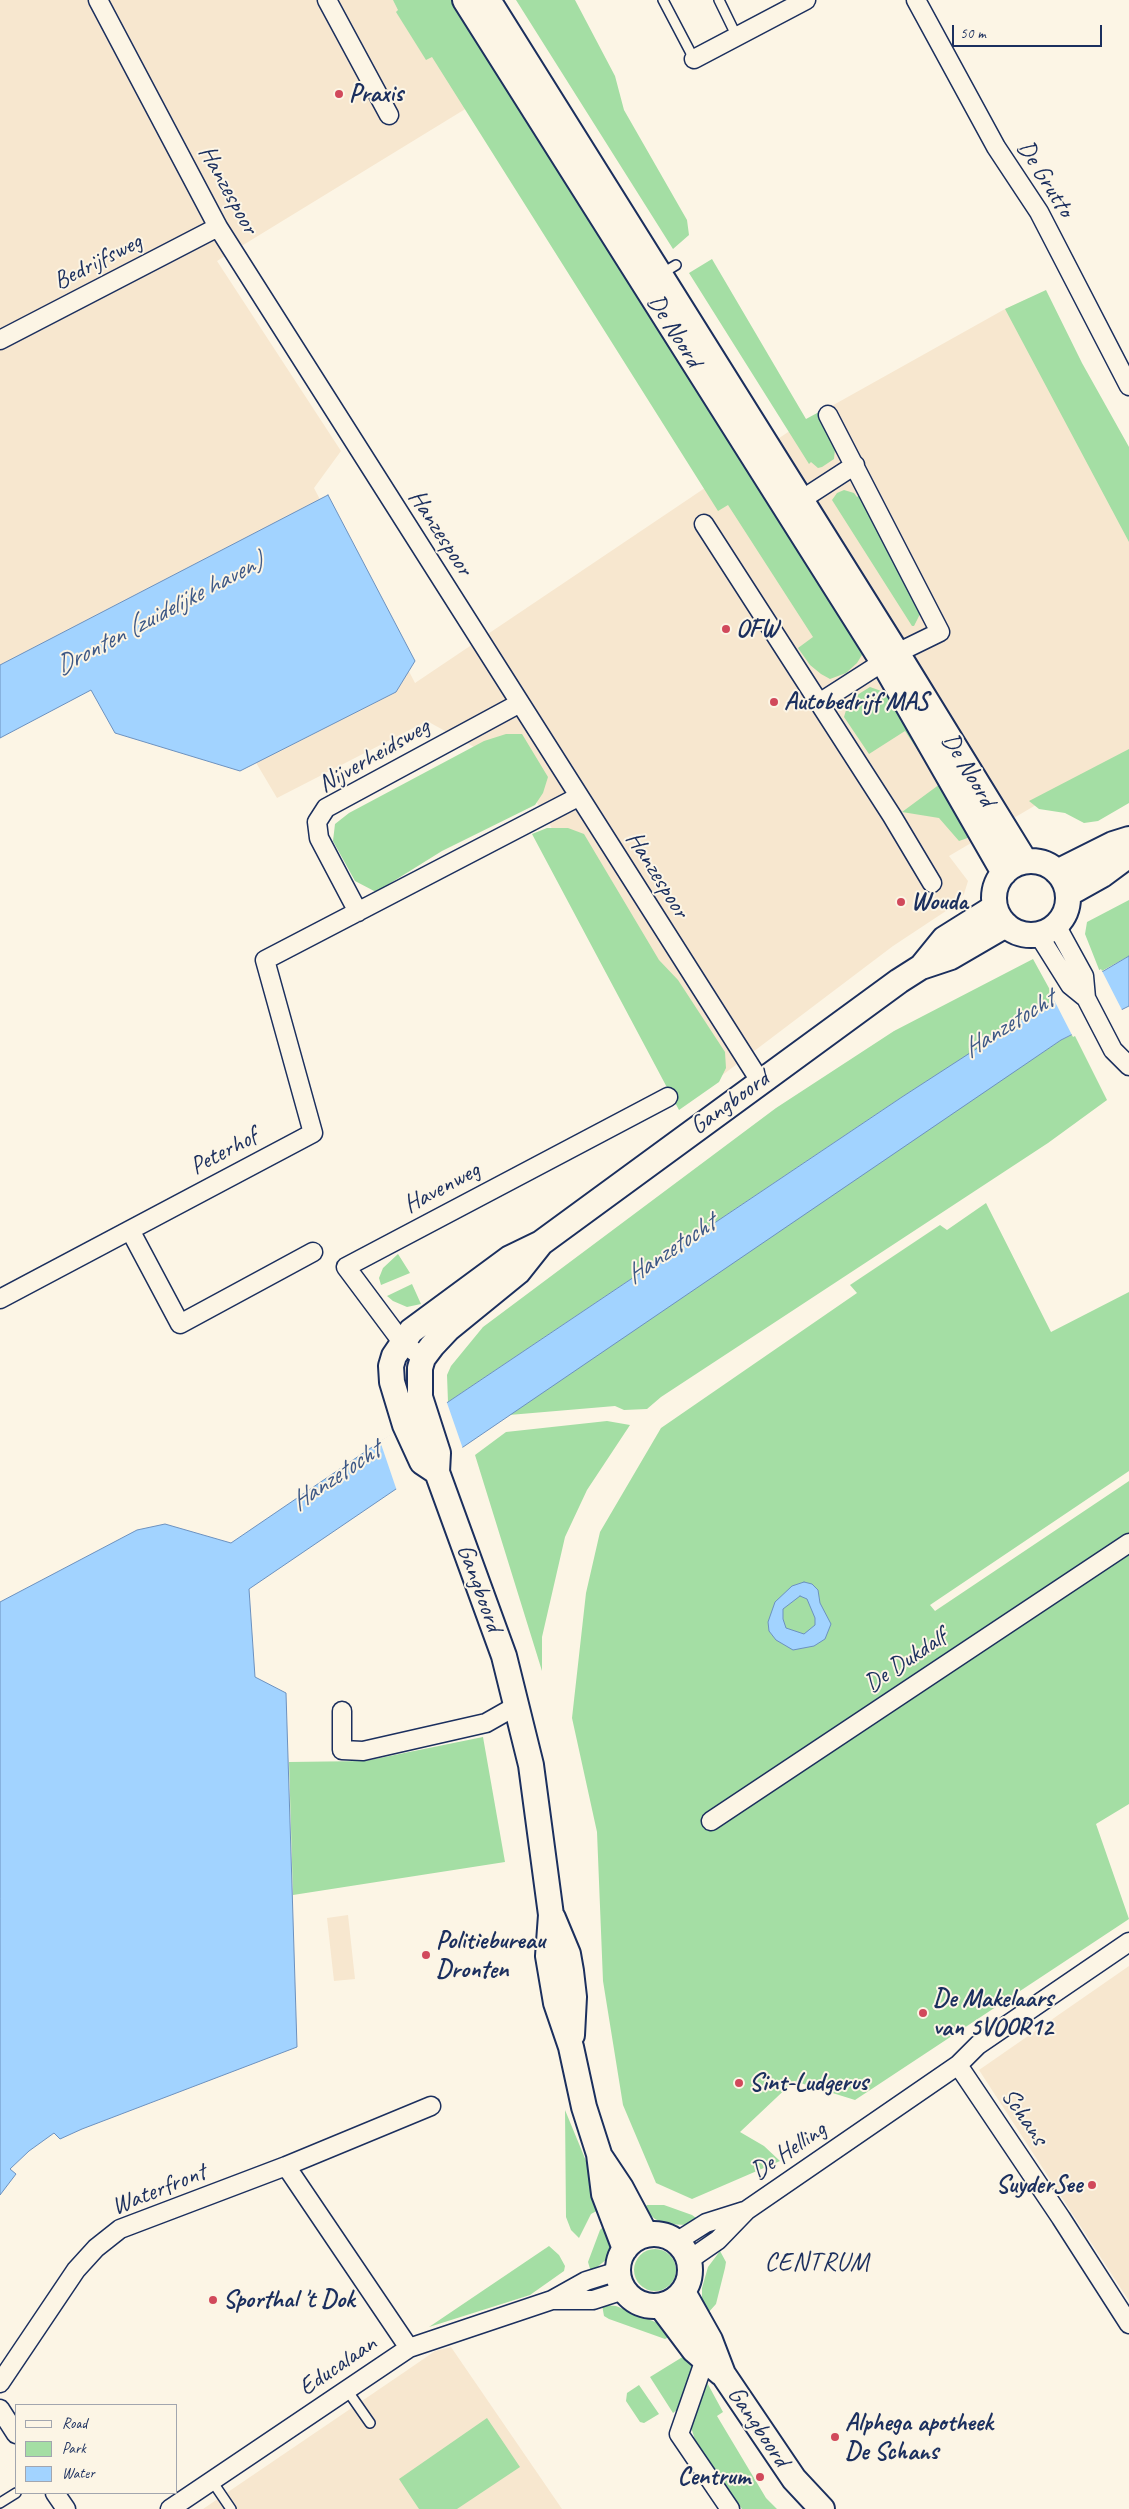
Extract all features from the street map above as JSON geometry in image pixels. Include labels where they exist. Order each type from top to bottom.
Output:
[{"type":"main road","name":"De Noord","points":[[466,0],[660,274],[890,658],[1024,862]]},
{"type":"main road","name":"De Noord","points":[[488,0],[801,500],[890,658],[1004,873]]},
{"type":"main road","points":[[1057,872],[1112,844],[1129,839]]},
{"type":"main road","points":[[1068,894],[1102,875],[1129,855]]},
{"type":"main road","points":[[1024,862],[1042,863],[1057,872],[1064,882],[1068,894],[1068,905],[1053,939],[1016,932],[1000,916],[995,889],[1004,873],[1017,864],[1024,862]]},
{"type":"main road","name":"Gangboord","points":[[441,1482],[422,1462],[394,1395],[391,1366],[402,1342],[411,1332],[437,1310],[510,1258],[541,1243],[760,1081],[921,967],[944,939],[1000,916]]},
{"type":"main road","name":"Gangboord","points":[[541,1243],[518,1272],[448,1329],[423,1358],[419,1387],[438,1453],[441,1482],[504,1656],[531,1765],[551,1915],[548,1956],[550,1974],[556,2003],[571,2047],[584,2107],[599,2154],[604,2194],[622,2270]]},
{"type":"main road","name":"Gangboord","points":[[599,2154],[621,2188],[646,2235]]},
{"type":"main road","points":[[646,2235],[662,2235],[682,2251],[690,2277],[683,2292],[673,2301],[661,2306],[640,2304],[622,2270],[634,2240],[646,2235]]},
{"type":"main road","name":"Gangboord","points":[[683,2292],[710,2340],[723,2374],[794,2480],[822,2509]]},
{"type":"main road","name":"Gangboord","points":[[661,2306],[694,2350],[723,2374]]},
{"type":"main road","name":"Gangboord","points":[[794,2480],[802,2509]]},
{"type":"street","name":"Hanzespoor","points":[[98,0],[218,227],[760,1081]]},
{"type":"street","points":[[694,59],[806,0]]},
{"type":"street","name":"De Grutto","points":[[916,0],[996,147],[1039,212],[1129,386]]},
{"type":"street","points":[[332,2],[388,115]]},
{"type":"street","name":"Bedrijfsweg","points":[[0,340],[218,227]]},
{"type":"street","points":[[819,703],[890,658],[940,632],[828,415]]},
{"type":"street","points":[[801,500],[855,465]]},
{"type":"street","points":[[704,524],[892,816],[932,883]]},
{"type":"street","name":"Nijverheidsweg","points":[[358,912],[319,838],[317,822],[326,808],[520,703]]},
{"type":"street","points":[[358,912],[578,797]]},
{"type":"street","name":"Peterhof","points":[[0,1299],[313,1133],[265,960],[358,912]]},
{"type":"street","points":[[1053,939],[1084,976],[1086,998],[1113,1050],[1129,1066]]},
{"type":"street","name":"Havenweg","points":[[423,1358],[402,1342],[346,1267],[668,1097]]},
{"type":"street","points":[[130,1230],[180,1324],[313,1252]]},
{"type":"street","name":"De Dukdalf","points":[[711,1821],[1129,1543]]},
{"type":"street","points":[[342,1711],[342,1750],[363,1751],[486,1723],[516,1706]]},
{"type":"street","name":"De Helling","points":[[682,2251],[718,2240],[747,2210],[958,2065],[978,2045],[1129,1942]]},
{"type":"street","name":"Schans","points":[[958,2065],[1061,2218],[1129,2324]]},
{"type":"street","name":"Waterfront","points":[[0,2383],[76,2270],[99,2245],[120,2230],[286,2166],[431,2106]]},
{"type":"street","points":[[286,2166],[409,2348]]},
{"type":"street","name":"Educalaan","points":[[170,2509],[409,2348],[552,2300],[586,2281],[622,2270]]},
{"type":"street","points":[[705,2359],[678,2434],[730,2509]]},
{"type":"street","points":[[0,2409],[15,2432]]},
{"type":"street","points":[[56,2494],[66,2509]]},
{"type":"lane","points":[[663,0],[694,59]]},
{"type":"lane","points":[[719,0],[737,37]]},
{"type":"lane","points":[[347,2390],[370,2423]]},
{"type":"lane","points":[[212,2481],[231,2509]]},
{"type":"lane","points":[[0,2503],[15,2494]]},
{"type":"shaded area","points":[[0,0],[419,0],[480,100],[217,261],[341,451],[314,488],[415,683],[803,422],[1005,309],[1029,298],[1129,485],[1129,780],[1041,802],[949,856],[968,881],[964,894],[955,905],[893,946],[704,1089],[519,772],[427,721],[277,798],[159,599],[0,685]]},
{"type":"shaded area","points":[[348,1915],[355,1979],[334,1981],[327,1918]]},
{"type":"shaded area","name":"SuyderSee","points":[[1129,1966],[1129,2301],[979,2070]]},
{"type":"shaded area","points":[[451,2347],[562,2509],[203,2509],[435,2351]]},
{"type":"green space","points":[[393,0],[455,0],[865,650],[857,663],[846,673],[830,679],[810,665],[798,648],[813,637],[728,505],[718,511],[432,57],[426,60],[396,12],[398,10]]},
{"type":"green space","points":[[516,0],[575,0],[615,76],[624,110],[687,220],[689,235],[673,249]]},
{"type":"green space","points":[[712,259],[806,419],[819,412],[838,447],[835,449],[834,459],[822,467],[818,468],[811,462],[809,464],[689,273]]},
{"type":"green space","points":[[1046,290],[1082,363],[1129,447],[1129,542],[1005,309]]},
{"type":"green space","points":[[844,490],[854,493],[857,497],[860,495],[921,612],[914,626],[912,626],[832,500],[837,493]]},
{"type":"green space","points":[[870,687],[887,693],[976,835],[959,841],[939,818],[902,812],[940,784],[905,731],[869,754],[844,717],[849,700]]},
{"type":"green space","points":[[506,734],[522,734],[548,777],[543,793],[535,805],[442,851],[376,892],[355,881],[333,841],[335,824],[349,813],[484,741]]},
{"type":"green space","points":[[1129,749],[1129,803],[1098,821],[1084,823],[1065,813],[1039,809],[1029,801]]},
{"type":"green space","points":[[547,828],[568,828],[584,834],[659,960],[678,980],[725,1052],[726,1068],[719,1082],[679,1110],[532,834]]},
{"type":"green space","points":[[1129,900],[1129,956],[1100,972],[1085,934],[1087,922]]},
{"type":"green space","points":[[1033,959],[1055,999],[902,1097],[448,1402],[447,1375],[451,1366],[483,1327],[776,1108],[894,1031]]},
{"type":"green space","points":[[1074,1034],[1107,1100],[1048,1143],[661,1397],[647,1409],[624,1410],[615,1406],[509,1415],[977,1096],[1061,1040]]},
{"type":"green space","points":[[986,1203],[1051,1332],[1129,1292],[1129,1471],[930,1605],[935,1611],[1129,1481],[1129,1804],[1096,1824],[1129,1919],[855,2100],[794,2081],[740,2132],[764,2146],[780,2161],[692,2199],[656,2183],[623,2105],[603,1981],[597,1832],[572,1718],[586,1593],[600,1532],[661,1428],[857,1293],[850,1285],[940,1225],[947,1230]]},
{"type":"green space","points":[[398,1254],[410,1273],[381,1285],[379,1278],[383,1268]]},
{"type":"green space","points":[[412,1284],[421,1304],[407,1307],[387,1296]]},
{"type":"green space","points":[[607,1421],[630,1425],[587,1490],[565,1537],[542,1637],[542,1671],[475,1455],[506,1432]]},
{"type":"green space","points":[[483,1737],[505,1862],[293,1895],[289,1762],[365,1761]]},
{"type":"green space","points":[[565,2110],[591,2173],[602,2208],[591,2214],[579,2238],[571,2230],[566,2217]]},
{"type":"green space","points":[[647,2205],[664,2205],[692,2215],[699,2220],[687,2225],[666,2224],[648,2213],[645,2207]]},
{"type":"green space","points":[[604,2226],[613,2240],[611,2249],[607,2259],[591,2272],[588,2262],[600,2230]]},
{"type":"green space","points":[[549,2246],[559,2255],[565,2266],[564,2271],[530,2295],[429,2327]]},
{"type":"green space","points":[[655,2249],[670,2255],[676,2270],[670,2285],[655,2291],[640,2285],[634,2270],[640,2255]]},
{"type":"green space","points":[[720,2251],[726,2262],[725,2268],[716,2304],[707,2314],[702,2304],[702,2288],[708,2267]]},
{"type":"green space","points":[[602,2305],[616,2306],[665,2326],[673,2335],[665,2339],[609,2319],[604,2316]]},
{"type":"green space","points":[[689,2353],[696,2363],[682,2406],[673,2413],[650,2377]]},
{"type":"green space","points":[[704,2377],[723,2412],[717,2416],[766,2498],[777,2509],[742,2509],[695,2440],[691,2427]]},
{"type":"green space","points":[[639,2385],[659,2414],[644,2423],[640,2422],[626,2401],[627,2393]]},
{"type":"green space","points":[[487,2418],[520,2467],[457,2509],[419,2509],[399,2479]]},
{"type":"water","name":"Dronten (zuidelijke haven)","points":[[328,495],[415,661],[396,692],[240,771],[115,733],[91,690],[0,738],[0,665]]},
{"type":"water","name":"Hanzetocht","points":[[1129,956],[1129,1006],[1061,1040],[419,1477],[396,1489],[249,1589],[255,1677],[286,1693],[297,2047],[60,2139],[54,2133],[29,2151],[10,2169],[16,2174],[0,2195],[0,1602],[137,1530],[165,1524],[231,1543],[378,1443],[448,1402],[902,1097],[1027,1016]]},
{"type":"water","points":[[804,1582],[812,1584],[818,1590],[820,1603],[831,1624],[825,1639],[814,1646],[793,1650],[776,1640],[769,1631],[768,1622],[775,1602],[792,1586]],"holes":[[[800,1596],[807,1599],[815,1618],[815,1625],[804,1634],[786,1628],[783,1619],[783,1609]]]},
{"type":"pier","points":[[1101,969],[1123,1012],[1073,1037],[1053,998]]},
{"type":"pier","points":[[446,1400],[463,1449],[420,1479],[397,1491],[380,1441]]},
{"type":"place","name":"Praxis","points":[[339,94]]},
{"type":"place","name":"OFW","points":[[726,629]]},
{"type":"place","name":"Autobedrijf MAS","points":[[774,702]]},
{"type":"place","name":"Wouda","points":[[901,902]]},
{"type":"place","name":"Politiebureau Dronten","points":[[426,1955]]},
{"type":"place","name":"De Makelaars van 5VOOR12","points":[[923,2013]]},
{"type":"place","name":"Sint-Ludgerus","points":[[739,2083]]},
{"type":"place","name":"SuyderSee","points":[[1092,2185]]},
{"type":"place","name":"Sporthal 't Dok","points":[[213,2300]]},
{"type":"place","name":"Alphega apotheek De Schans","points":[[835,2437]]},
{"type":"place","name":"Centrum","points":[[760,2477]]},
{"type":"district","name":"CENTRUM","points":[[817,2263]]}]
